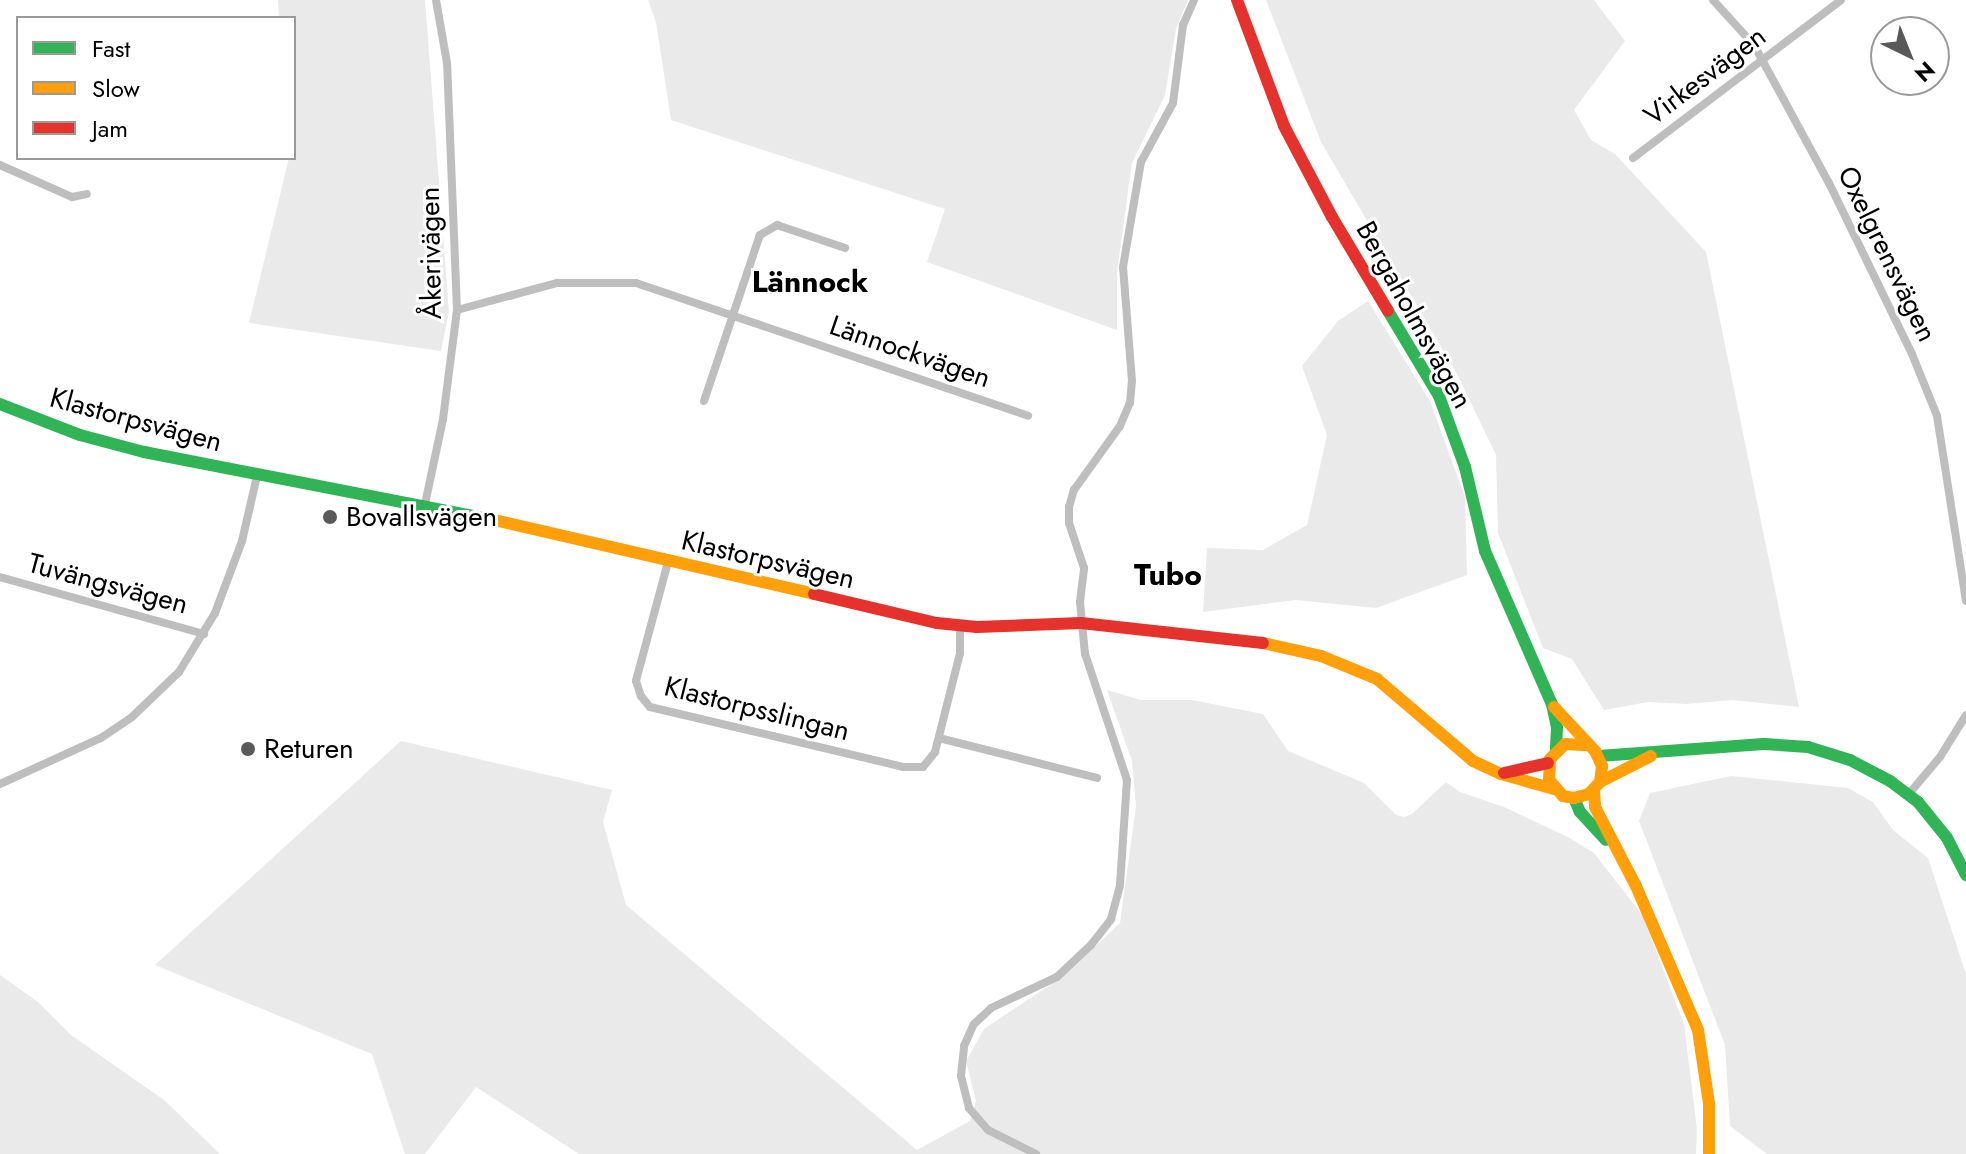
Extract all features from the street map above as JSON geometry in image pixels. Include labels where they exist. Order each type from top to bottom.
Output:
[{"type":"street","name":"Åkerivägen","points":[[425,504],[445,408],[457,310],[447,63],[436,0]]},
{"type":"street","points":[[1036,1154],[988,1130],[969,1108],[961,1076],[964,1046],[974,1024],[991,1008],[1057,977],[1091,945],[1111,919],[1120,885],[1127,780],[1085,654],[1081,623],[1084,568],[1069,523],[1069,507],[1074,490],[1120,426],[1130,403],[1132,381],[1123,267],[1141,162],[1173,103],[1183,25],[1194,0]]},
{"type":"street","name":"Bergaholmsvägen","points":[[1237,0],[1242,22],[1297,152],[1332,217],[1439,396],[1465,467],[1485,551],[1552,704],[1557,728],[1556,750]]},
{"type":"street","points":[[1716,4],[1727,0]]},
{"type":"street","name":"Virkesvägen","points":[[1633,158],[1841,0]]},
{"type":"street","name":"Oxelgrensvägen","points":[[1716,4],[1754,45],[1847,220],[1912,354],[1937,416],[1966,601]]},
{"type":"street","points":[[0,165],[72,197],[87,194]]},
{"type":"street","points":[[704,401],[760,235],[777,225],[845,248]]},
{"type":"street","name":"Lännockvägen","points":[[457,310],[557,283],[636,283],[1028,416]]},
{"type":"street","name":"Klastorpsvägen","points":[[0,404],[80,435],[257,476],[425,504],[668,562],[960,626],[1081,623],[1284,645],[1377,679],[1473,761],[1501,774],[1554,789]]},
{"type":"street","points":[[0,784],[77,752],[132,717],[179,672],[204,634],[242,541],[257,476]]},
{"type":"street","name":"Klastorpsslingan","points":[[668,562],[636,681],[641,696],[650,707],[903,767],[923,767],[935,752],[960,653],[960,626]]},
{"type":"street","name":"Tuvängsvägen","points":[[0,577],[204,634]]},
{"type":"street","name":"Bergaholmsvägen","points":[[1552,704],[1599,756]]},
{"type":"street","points":[[1908,795],[1964,727],[1966,715]]},
{"type":"street","points":[[939,738],[1097,778]]},
{"type":"street","points":[[1587,745],[1570,743],[1556,750],[1548,763],[1547,775],[1554,789],[1574,798],[1580,812],[1615,849]]},
{"type":"street","points":[[1709,1154],[1709,1104],[1698,1030],[1636,886],[1595,807],[1602,766],[1599,756],[1764,744],[1808,747],[1850,760],[1908,795],[1947,838],[1966,875]]},
{"type":"street","points":[[1574,798],[1662,751]]},
{"type":"street","points":[[1501,774],[1548,763]]},
{"type":"shaded area","points":[[278,0],[425,0],[449,312],[441,351],[249,323],[289,160],[296,160],[296,16],[279,16]]},
{"type":"shaded area","points":[[648,0],[1188,0],[1176,29],[1165,95],[1132,163],[1117,272],[1117,330],[927,262],[945,209],[671,120],[656,22]]},
{"type":"shaded area","points":[[1266,0],[1594,0],[1625,41],[1574,110],[1591,140],[1615,154],[1706,252],[1799,707],[1733,700],[1687,704],[1648,702],[1604,710],[1572,659],[1543,648],[1498,533],[1496,455],[1457,374],[1321,142]]},
{"type":"shaded area","points":[[1368,301],[1430,401],[1465,497],[1467,575],[1376,608],[1295,600],[1203,612],[1207,548],[1263,550],[1307,525],[1327,435],[1302,366],[1338,321]]},
{"type":"shaded area","points":[[1107,690],[1141,700],[1192,700],[1263,714],[1288,751],[1364,783],[1396,815],[1404,817],[1412,814],[1446,782],[1460,792],[1504,807],[1568,837],[1594,853],[1643,916],[1684,1024],[1697,1129],[1696,1154],[579,1154],[476,1087],[425,1154],[405,1154],[372,1054],[155,965],[401,741],[612,790],[603,822],[626,905],[917,1150],[970,1121],[976,1101],[966,1061],[984,1029],[1065,975],[1120,923],[1136,806],[1132,761]]},
{"type":"shaded area","points":[[1731,776],[1848,788],[1873,802],[1893,830],[1928,858],[1966,974],[1966,1154],[1767,1154],[1730,1126],[1725,1045],[1639,821],[1650,793]]},
{"type":"shaded area","points":[[0,975],[38,1002],[71,1035],[164,1100],[220,1154],[0,1154]]},
{"type":"traffic: fast","points":[[1388,311],[1439,396],[1465,467],[1485,551],[1552,704],[1557,728],[1556,750]]},
{"type":"traffic: fast","points":[[0,404],[80,435],[144,452],[490,519]]},
{"type":"traffic: fast","points":[[1599,756],[1764,744],[1808,747],[1850,760],[1890,781],[1918,802],[1947,838],[1966,875]]},
{"type":"traffic: fast","points":[[1574,798],[1580,812],[1606,840]]},
{"type":"traffic: slow","points":[[490,519],[814,594]]},
{"type":"traffic: slow","points":[[1263,643],[1321,656],[1377,679],[1473,761],[1501,774],[1554,789]]},
{"type":"traffic: slow","points":[[1554,707],[1595,751],[1602,766],[1600,782],[1589,794],[1574,798],[1563,796],[1549,780],[1550,759],[1565,744],[1587,745]]},
{"type":"traffic: slow","points":[[1600,782],[1651,756]]},
{"type":"traffic: slow","points":[[1594,791],[1595,807],[1636,886],[1698,1030],[1709,1104],[1709,1154]]},
{"type":"traffic: jam","points":[[1237,0],[1284,126],[1332,217],[1388,311]]},
{"type":"traffic: jam","points":[[814,594],[937,623],[977,627],[1081,623],[1263,643]]},
{"type":"traffic: jam","points":[[1504,773],[1548,763]]},
{"type":"place","name":"Bovallsvägen","points":[[330,517]]},
{"type":"place","name":"Returen","points":[[248,749]]},
{"type":"district","name":"Lännock","points":[[810,282]]},
{"type":"district","name":"Tubo","points":[[1168,575]]}]
